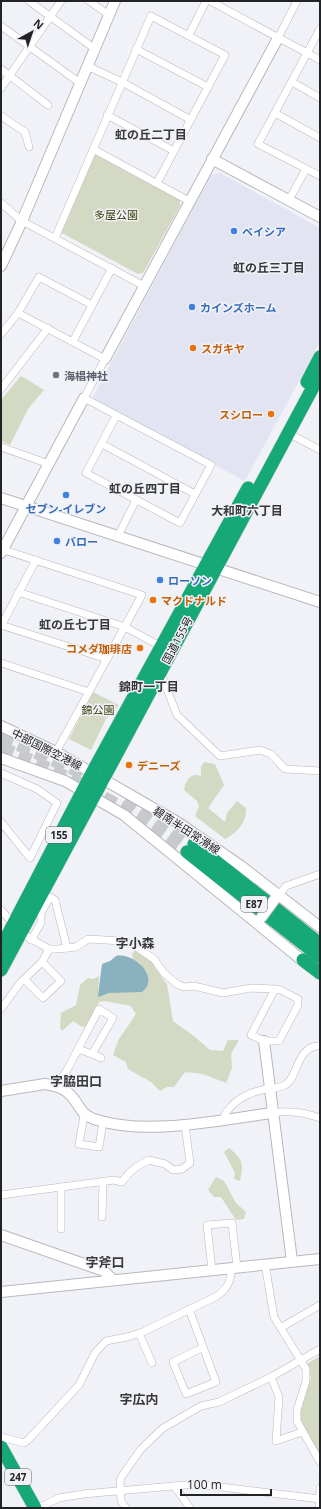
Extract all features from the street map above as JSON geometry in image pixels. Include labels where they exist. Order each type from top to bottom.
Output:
[{"type":"highway","name":"国道155号","points":[[1,948],[82,790],[97,776],[160,674],[211,566],[320,357]]},
{"type":"highway","name":"国道155号","points":[[1,970],[94,796],[97,776],[162,647],[288,433],[320,374]]},
{"type":"highway","name":"E87","points":[[320,944],[191,848],[320,957]]},
{"type":"highway","points":[[303,960],[320,973]]},
{"type":"highway","name":"247","points":[[1,1447],[36,1508]]},
{"type":"highway","name":"247","points":[[1,1465],[25,1508]]},
{"type":"street","points":[[29,1],[94,49]]},
{"type":"street","points":[[1,88],[61,1]]},
{"type":"street","points":[[89,1],[109,15]]},
{"type":"street","points":[[1,266],[22,221],[115,1]]},
{"type":"street","points":[[189,35],[206,1]]},
{"type":"street","points":[[210,1],[320,60]]},
{"type":"street","points":[[56,752],[142,595],[2,550],[278,38],[294,2]]},
{"type":"street","points":[[55,238],[151,16],[225,55],[157,183]]},
{"type":"street","points":[[1,26],[80,83]]},
{"type":"street","points":[[320,28],[258,144],[320,176]]},
{"type":"street","points":[[136,49],[208,87]]},
{"type":"street","points":[[87,66],[122,82],[191,120]]},
{"type":"street","points":[[1,70],[48,105]]},
{"type":"street","points":[[292,82],[320,98]]},
{"type":"street","points":[[275,113],[320,138]]},
{"type":"street","points":[[107,115],[174,151]]},
{"type":"street","points":[[1,116],[25,132],[29,147]]},
{"type":"street","points":[[93,150],[189,201]]},
{"type":"street","points":[[212,159],[320,217]]},
{"type":"street","points":[[289,200],[306,169]]},
{"type":"street","points":[[1,203],[22,221],[144,286]]},
{"type":"street","points":[[73,341],[112,268]]},
{"type":"street","points":[[1,334],[18,313],[39,277],[92,305]]},
{"type":"street","points":[[18,313],[105,359]]},
{"type":"street","points":[[1,389],[48,328]]},
{"type":"street","points":[[84,398],[211,465],[180,523],[86,474],[116,416]]},
{"type":"street","points":[[288,433],[320,450]]},
{"type":"street","points":[[102,444],[195,494]]},
{"type":"street","points":[[1,447],[49,464]]},
{"type":"street","points":[[1,498],[320,602]]},
{"type":"street","points":[[118,536],[136,500]]},
{"type":"street","points":[[36,560],[1,625],[107,659]]},
{"type":"street","points":[[18,592],[125,627],[162,647]]},
{"type":"street","points":[[1,663],[89,692]]},
{"type":"street","points":[[160,674],[164,679],[177,716],[220,756],[260,750],[271,754],[278,764],[285,769],[320,771]]},
{"type":"street","name":"中部国際空港線","points":[[1,726],[56,752],[97,776]]},
{"type":"street","name":"中部国際空港線","points":[[1,758],[32,768],[82,790]]},
{"type":"street","points":[[1,773],[37,789],[58,803],[30,858],[1,822]]},
{"type":"street","name":"碧南半田常滑線","points":[[97,776],[200,837],[277,897],[320,927]]},
{"type":"street","points":[[82,790],[94,796],[140,827],[259,921],[320,976]]},
{"type":"street","points":[[259,921],[286,886],[320,874]]},
{"type":"street","points":[[67,948],[55,900],[50,897],[41,913],[41,923],[28,938],[49,949],[67,948],[76,947],[88,939],[122,940],[132,944],[154,959],[164,973],[177,984],[184,987],[194,986],[223,993],[251,988],[275,989],[281,990],[298,999],[298,1005],[279,1041],[264,1041],[251,1035],[275,989]]},
{"type":"street","points":[[1,910],[9,919]]},
{"type":"street","points":[[1,1009],[20,984],[42,962],[49,949]]},
{"type":"street","points":[[25,980],[43,998],[61,981],[42,962]]},
{"type":"street","points":[[56,1087],[99,1009],[114,1018],[92,1054]]},
{"type":"street","points":[[264,1041],[292,1261]]},
{"type":"street","points":[[224,1119],[224,1116],[235,1101],[252,1094],[288,1084],[299,1060],[309,1049],[320,1046]]},
{"type":"street","points":[[78,1049],[101,1058]]},
{"type":"street","points":[[1,1091],[44,1084],[67,1092],[73,1098],[84,1116],[102,1122],[146,1126],[185,1126],[224,1119],[288,1111],[320,1118]]},
{"type":"street","points":[[84,1116],[79,1144],[99,1147],[102,1122]]},
{"type":"street","points":[[1,1195],[103,1181],[114,1180],[122,1182],[128,1172],[136,1166],[149,1160],[165,1164],[173,1170],[182,1169],[190,1163],[185,1126]]},
{"type":"street","points":[[102,1217],[103,1181]]},
{"type":"street","points":[[61,1187],[61,1229]]},
{"type":"street","points":[[1,1437],[24,1443],[28,1440],[79,1385],[95,1353],[106,1341],[139,1333],[209,1301],[222,1292],[230,1282],[234,1267],[232,1223],[207,1225],[212,1270]]},
{"type":"street","points":[[1,1235],[104,1271],[113,1280]]},
{"type":"street","points":[[1,1292],[320,1258]]},
{"type":"street","points":[[265,1264],[274,1317],[282,1327],[301,1359],[307,1375],[296,1414],[297,1421],[320,1462]]},
{"type":"street","points":[[282,1327],[320,1305]]},
{"type":"street","points":[[189,1309],[202,1348],[216,1382],[186,1394],[173,1362],[202,1348]]},
{"type":"street","points":[[139,1333],[152,1363]]},
{"type":"street","points":[[126,1508],[121,1501],[120,1490],[122,1476],[141,1449],[163,1428],[201,1406],[219,1402],[271,1377],[320,1349]]},
{"type":"street","points":[[271,1377],[279,1397],[276,1441],[302,1432]]},
{"type":"street","points":[[36,1508],[59,1498],[120,1490],[196,1484],[320,1499]]},
{"type":"street","points":[[174,1486],[190,1508]]},
{"type":"street","points":[[318,1508],[320,1488]]},
{"type":"shaded area","points":[[220,173],[320,228],[320,342],[245,481],[94,400],[93,397],[211,175]]},
{"type":"green space","name":"多屋公園","points":[[93,155],[96,155],[180,200],[180,206],[143,273],[138,274],[62,233],[61,231]]},
{"type":"green space","points":[[21,376],[44,390],[28,409],[10,445],[1,441],[1,400]]},
{"type":"green space","name":"錦公園","points":[[93,692],[119,705],[106,719],[91,750],[69,739]]},
{"type":"green space","points":[[204,762],[215,764],[224,785],[208,808],[225,822],[227,813],[237,801],[246,808],[243,822],[233,834],[225,839],[195,816],[199,806],[197,801],[184,790],[187,781],[191,776],[201,776],[201,767]]},
{"type":"green space","points":[[135,950],[152,960],[155,968],[167,984],[173,1021],[210,1050],[223,1051],[228,1040],[239,1040],[231,1054],[232,1068],[226,1083],[203,1074],[185,1072],[174,1087],[167,1087],[160,1091],[151,1082],[128,1069],[126,1062],[113,1055],[119,1039],[136,1014],[131,1006],[104,1001],[99,1002],[88,1026],[82,1027],[73,1021],[62,1031],[60,1027],[61,1013],[76,1005],[80,985],[88,978],[93,979],[99,976],[99,997],[115,992],[141,964],[133,959],[132,954]]},
{"type":"green space","points":[[229,1148],[240,1159],[242,1171],[240,1181],[234,1179],[235,1173],[224,1152]]},
{"type":"green space","points":[[216,1177],[224,1181],[236,1203],[246,1212],[244,1219],[236,1220],[221,1197],[214,1197],[208,1190]]},
{"type":"green space","points":[[320,1356],[320,1456],[301,1424],[300,1413],[311,1378],[307,1364]]},
{"type":"water","points":[[116,956],[130,958],[143,967],[147,973],[148,980],[147,986],[142,992],[109,993],[99,997],[102,964],[110,961]]},
{"type":"tunnel","points":[[1,737],[92,777]]},
{"type":"tunnel","points":[[1,748],[51,770],[98,794],[142,821],[187,852]]},
{"type":"tunnel","points":[[127,797],[194,844]]},
{"type":"place","name":"ベイシア","points":[[234,231]]},
{"type":"place","name":"カインズホーム","points":[[192,307]]},
{"type":"place","name":"スガキヤ","points":[[193,348]]},
{"type":"place","name":"海椙神社","points":[[56,375]]},
{"type":"place","name":"スシロー","points":[[271,414]]},
{"type":"place","name":"セブン-イレブン","points":[[66,495]]},
{"type":"place","name":"バロー","points":[[57,541]]},
{"type":"place","name":"ローソン","points":[[160,580]]},
{"type":"place","name":"マクドナルド","points":[[153,600]]},
{"type":"place","name":"コメダ珈琲店","points":[[140,648]]},
{"type":"place","name":"デニーズ","points":[[129,765]]},
{"type":"district","name":"虹の丘二丁目","points":[[151,134]]},
{"type":"district","name":"虹の丘三丁目","points":[[269,267]]},
{"type":"district","name":"虹の丘四丁目","points":[[145,488]]},
{"type":"district","name":"大和町六丁目","points":[[247,510]]},
{"type":"district","name":"虹の丘七丁目","points":[[75,624]]},
{"type":"district","name":"錦町一丁目","points":[[149,686]]},
{"type":"district","name":"字小森","points":[[135,943]]},
{"type":"district","name":"字脇田口","points":[[76,1081]]},
{"type":"district","name":"字斧口","points":[[105,1262]]},
{"type":"district","name":"字広内","points":[[139,1399]]}]
